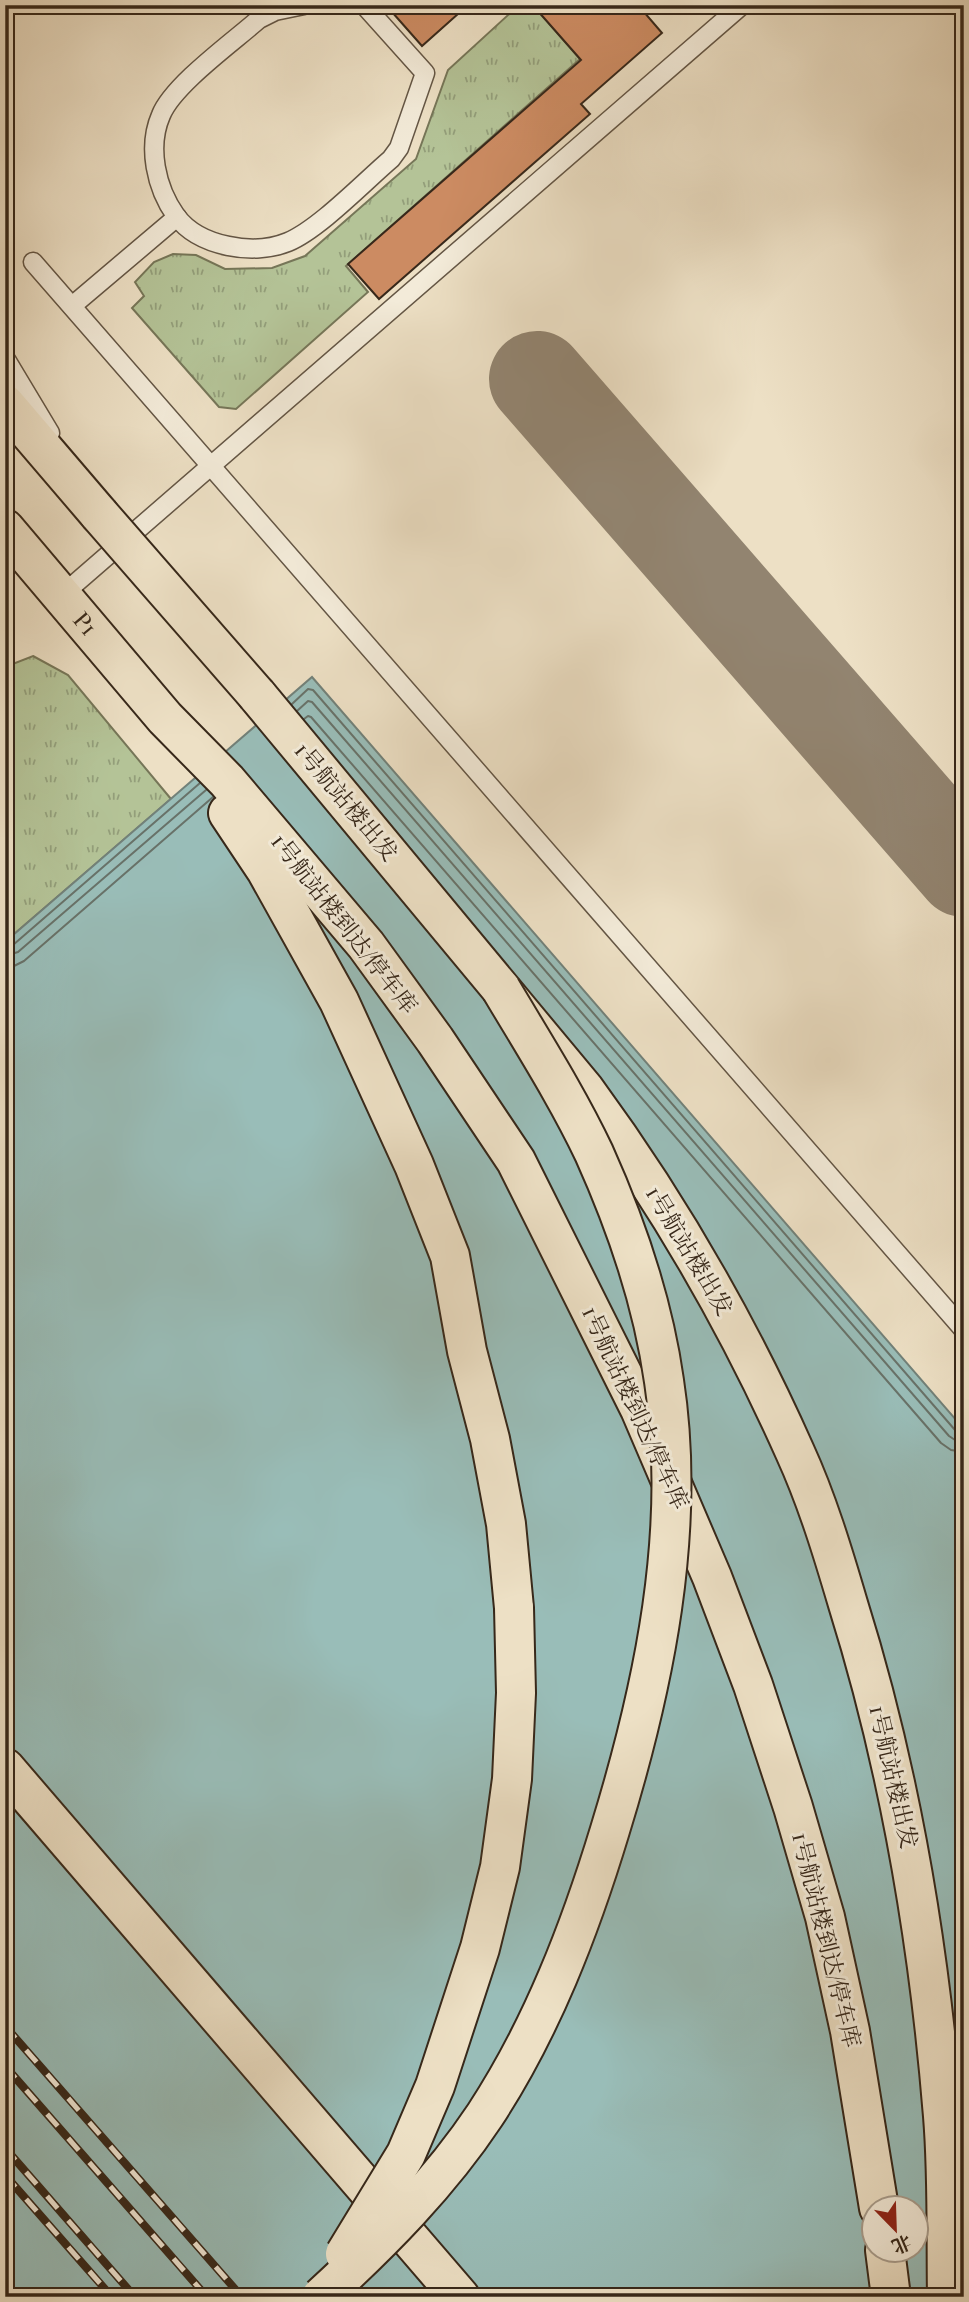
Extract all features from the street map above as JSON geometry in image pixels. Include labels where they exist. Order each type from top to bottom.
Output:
[{"type":"main road","name":"1号航站楼出发","points":[[5,404],[257,695],[585,1090],[622,1140],[714,1289],[796,1454],[834,1557],[883,1726],[911,1860],[921,1924],[943,2118],[947,2297]]},
{"type":"main road","name":"P1","points":[[5,529],[165,718]]},
{"type":"main road","points":[[165,718],[266,870],[339,1001],[414,1165],[450,1256],[467,1351],[490,1439],[506,1524],[514,1608],[516,1693],[512,1779],[500,1867],[481,1948],[435,2086],[406,2154],[318,2297]]},
{"type":"main road","name":"1号航站楼到达/停车库","points":[[165,718],[227,781],[366,944],[435,1040],[516,1161],[640,1409],[712,1577],[744,1661],[800,1831],[825,1917],[850,2031],[877,2194]]},
{"type":"main road","points":[[318,2297],[377,2246],[440,2174],[485,2114],[532,2029],[567,1956],[629,1769],[662,1601],[670,1525],[671,1454],[664,1381],[651,1317],[616,1206],[593,1151],[501,989]]},
{"type":"main road","points":[[5,1768],[460,2297]]},
{"type":"main road","points":[[887,2264],[891,2297]]},
{"type":"lane","points":[[304,5],[275,11],[259,19],[175,92],[160,116],[154,137],[159,180],[177,218],[197,233],[218,243],[240,248],[264,249],[305,234],[391,159],[399,148],[425,73],[364,5]]},
{"type":"lane","points":[[61,595],[741,5]]},
{"type":"lane","points":[[72,306],[177,218]]},
{"type":"lane","points":[[33,262],[964,1330]]},
{"type":"lane","points":[[5,358],[99,514]]},
{"type":"green space","points":[[519,5],[533,5],[580,59],[346,266],[368,292],[236,409],[219,407],[132,308],[144,296],[135,282],[154,262],[173,254],[196,255],[225,269],[272,268],[305,256],[416,159],[448,70]]},
{"type":"green space","points":[[33,656],[68,675],[171,799],[5,942],[5,667]]},
{"type":"water","points":[[312,677],[964,1429],[964,2297],[5,2297],[5,942]]},
{"type":"building","points":[[400,5],[468,5],[422,46],[392,12]]},
{"type":"building","points":[[543,5],[638,5],[662,33],[581,104],[590,114],[379,299],[348,264],[581,60],[537,10]]},
{"type":"taxiway","points":[[537,379],[964,869]]},
{"type":"railway","points":[[5,2026],[242,2297]]},
{"type":"railway","points":[[5,2066],[207,2297]]},
{"type":"railway","points":[[5,2148],[135,2297]]},
{"type":"railway","points":[[5,2175],[112,2297]]}]
